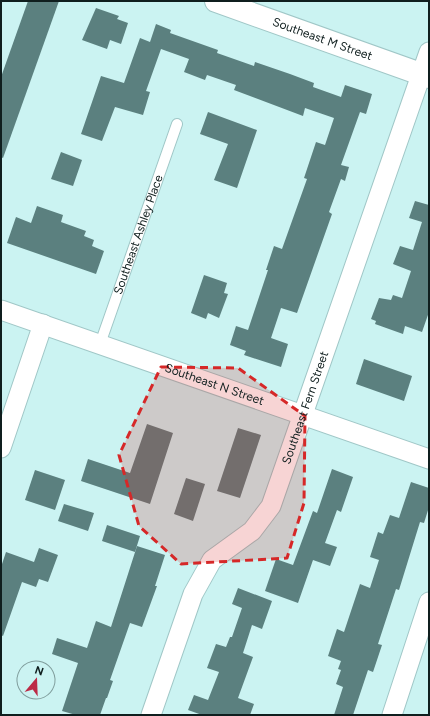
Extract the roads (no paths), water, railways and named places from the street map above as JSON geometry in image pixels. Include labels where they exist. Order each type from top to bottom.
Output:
[{"type":"street","name":"Southeast M Street","points":[[216,1],[425,76]]},
{"type":"street","name":"Southeast Fern Street","points":[[151,715],[193,594],[212,560],[252,531],[271,506],[302,415],[425,76],[429,52]]},
{"type":"street","name":"Southeast N Street","points":[[1,310],[429,459]]},
{"type":"street","points":[[1,448],[43,324]]},
{"type":"street","points":[[392,715],[429,602]]},
{"type":"lane","name":"Southeast Ashley Place","points":[[100,344],[177,124]]}]
